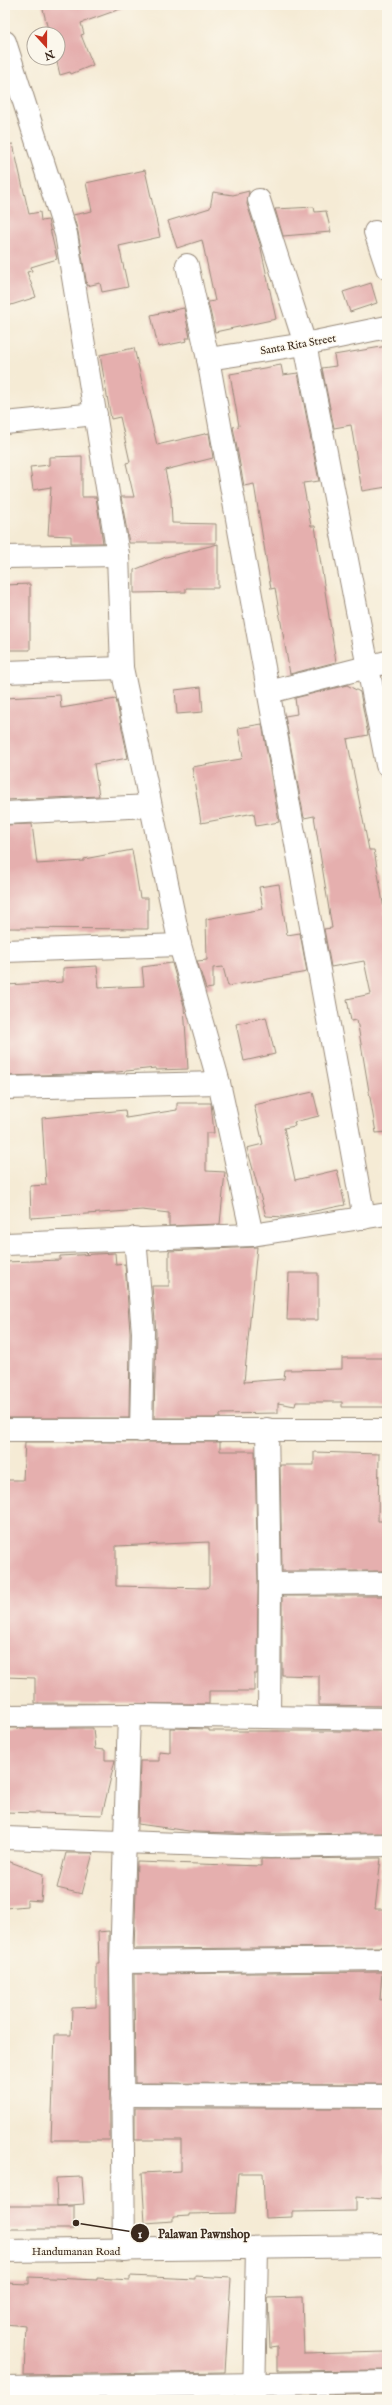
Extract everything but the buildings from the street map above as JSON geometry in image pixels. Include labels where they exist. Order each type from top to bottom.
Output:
[{"type":"street","points":[[5,42],[66,234],[118,555],[122,668],[180,945],[219,1083],[252,1235]]},
{"type":"street","points":[[260,200],[305,344],[378,664],[387,765]]},
{"type":"street","points":[[375,232],[387,268]]},
{"type":"street","points":[[187,265],[208,359],[364,1218]]},
{"type":"street","name":"Santa Rita Street","points":[[208,359],[305,344],[387,327]]},
{"type":"street","points":[[5,423],[96,414]]},
{"type":"street","points":[[5,557],[118,555]]},
{"type":"street","points":[[269,692],[378,664]]},
{"type":"street","points":[[5,672],[122,668]]},
{"type":"street","points":[[5,813],[150,806]]},
{"type":"street","points":[[5,951],[180,945]]},
{"type":"street","points":[[5,1088],[219,1083]]},
{"type":"street","points":[[5,1244],[135,1238],[252,1235],[387,1214]]},
{"type":"street","points":[[135,1238],[143,1332],[141,1431]]},
{"type":"street","points":[[268,1429],[270,1584],[269,1717]]},
{"type":"street","points":[[5,1430],[387,1430]]},
{"type":"street","points":[[270,1584],[387,1583]]},
{"type":"street","points":[[124,2250],[121,1962],[123,1842],[128,1715]]},
{"type":"street","points":[[5,1716],[128,1715],[387,1719]]},
{"type":"street","points":[[5,1838],[270,1847],[387,1845]]},
{"type":"street","points":[[121,1962],[387,1959]]},
{"type":"street","points":[[122,2095],[387,2096]]},
{"type":"street","name":"Handumanan Road","points":[[5,2251],[387,2246]]},
{"type":"street","points":[[254,2393],[257,2248]]},
{"type":"street","points":[[5,2388],[130,2394],[254,2393],[387,2382]]},
{"type":"place","name":"Palawan Pawnshop","points":[[76,2223]]}]
